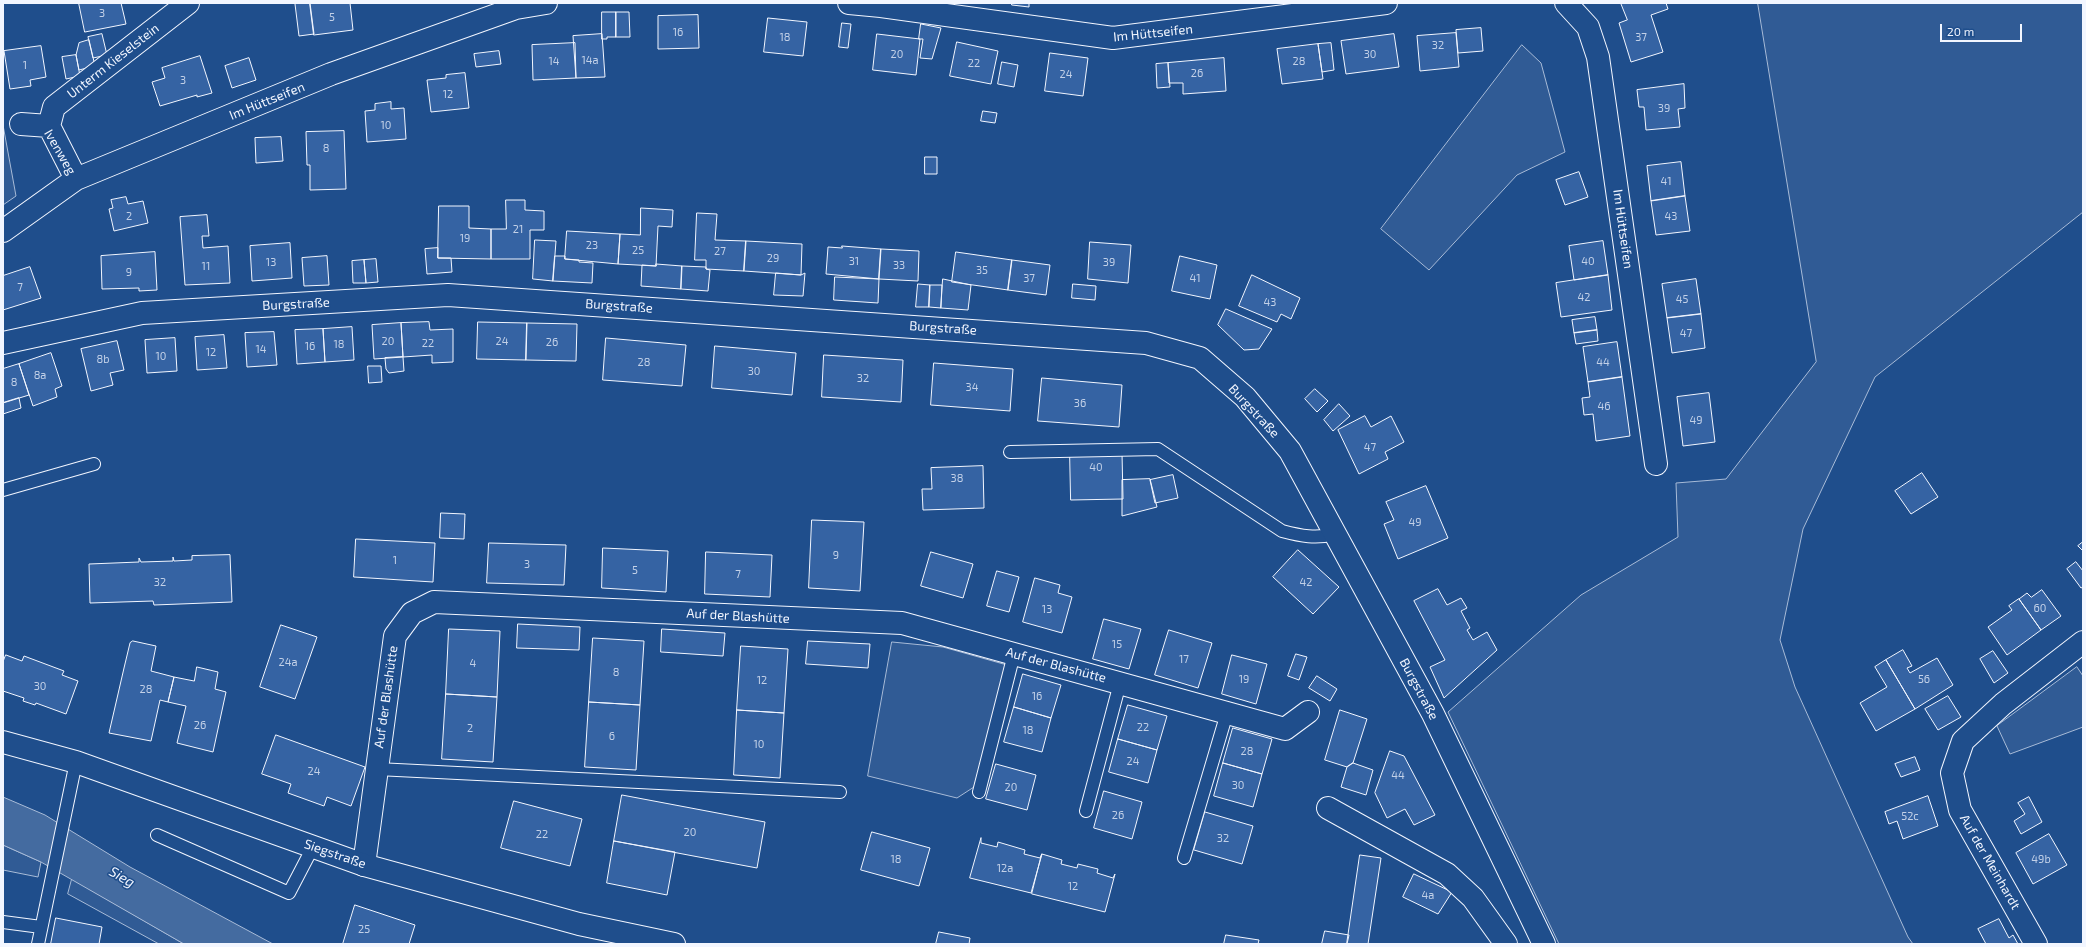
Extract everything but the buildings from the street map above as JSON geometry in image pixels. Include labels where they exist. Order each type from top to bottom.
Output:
[{"type":"street","name":"Unterm Kieselstein","points":[[49,126],[54,107],[188,3]]},
{"type":"street","name":"Im Hüttseifen","points":[[3,231],[76,179],[331,74],[516,8],[546,3]]},
{"type":"street","name":"Im Hüttseifen","points":[[849,3],[881,6],[1113,38],[1271,19],[1386,3]]},
{"type":"street","name":"Im Hüttseifen","points":[[1566,3],[1588,27],[1598,57],[1656,464]]},
{"type":"street","name":"Ivenweg","points":[[21,124],[49,126],[76,179]]},
{"type":"street","name":"Burgstraße","points":[[3,343],[142,314],[448,295],[1146,343],[1200,358],[1245,397],[1290,451],[1433,714],[1544,944]]},
{"type":"street","name":"Auf der Blashütte","points":[[364,865],[395,636],[412,613],[434,602],[902,623],[1285,729],[1308,712]]},
{"type":"street","name":"Auf der Meinhardt","points":[[2036,944],[1960,810],[1952,773],[1963,742],[2003,704],[2083,642]]},
{"type":"street","name":"Siegstraße","points":[[3,742],[76,762],[364,865],[579,924],[674,944]]},
{"type":"street","points":[[1328,808],[1447,874],[1473,898],[1506,944]]},
{"type":"lane","points":[[1010,452],[1158,448],[1282,531],[1303,537],[1321,538],[1335,534]]},
{"type":"lane","points":[[3,490],[94,464]]},
{"type":"lane","points":[[979,792],[1014,654]]},
{"type":"lane","points":[[1086,812],[1120,683]]},
{"type":"lane","points":[[1184,858],[1226,713]]},
{"type":"lane","points":[[38,944],[76,762]]},
{"type":"lane","points":[[377,769],[840,792]]},
{"type":"lane","points":[[157,835],[289,893],[313,847]]},
{"type":"lane","points":[[3,922],[41,927]]},
{"type":"shaded area","points":[[1758,3],[2083,3],[2083,212],[1875,377],[1803,529],[1780,640],[1795,687],[1908,937],[1913,944],[1559,944],[1448,712],[1581,595],[1678,537],[1676,483],[1726,479],[1816,362]]},
{"type":"shaded area","points":[[1522,45],[1541,63],[1565,152],[1517,175],[1429,270],[1381,229]]},
{"type":"shaded area","points":[[3,125],[16,196],[3,205]]},
{"type":"shaded area","points":[[892,642],[943,647],[1007,665],[974,787],[957,798],[868,776]]},
{"type":"shaded area","points":[[2077,667],[2083,676],[2083,727],[2010,754],[1997,726]]},
{"type":"shaded area","points":[[3,845],[41,862],[38,877],[3,870]]},
{"type":"shaded area","points":[[72,879],[184,944],[159,944],[68,894]]},
{"type":"water","name":"Sieg","points":[[3,797],[45,815],[130,867],[273,944],[184,944],[41,862],[3,845]]}]
